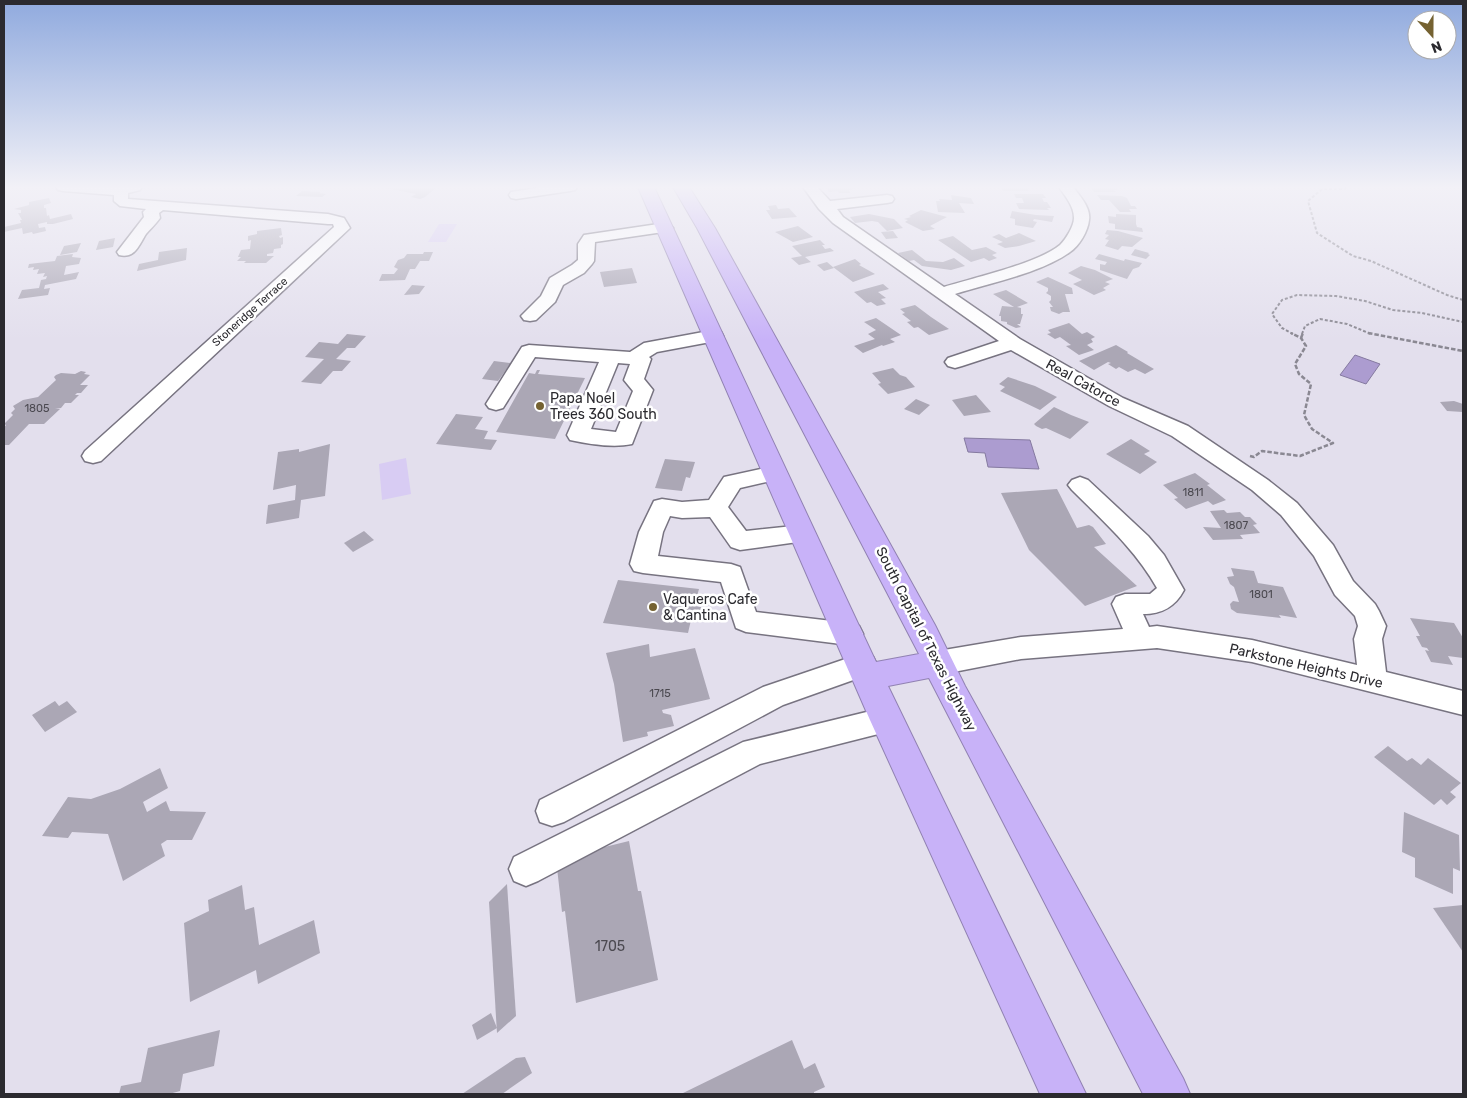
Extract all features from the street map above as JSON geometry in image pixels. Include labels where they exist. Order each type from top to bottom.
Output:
[{"type":"highway","points":[[670,238],[887,720],[1063,1094]]},
{"type":"highway","name":"South Capital of Texas Highway","points":[[712,238],[1167,1094]]},
{"type":"highway","points":[[866,671],[938,663]]},
{"type":"street","points":[[125,252],[131,247],[136,238]]},
{"type":"street","name":"Stoneridge Terrace","points":[[93,456],[331,238]]},
{"type":"street","points":[[530,316],[549,298],[556,282],[586,262],[586,244],[590,238]]},
{"type":"street","name":"Real Catorce","points":[[864,238],[1013,343],[1116,402],[1180,432],[1216,454],[1260,485],[1289,509],[1324,551],[1344,588],[1345,606],[1352,624],[1368,639],[1373,681]]},
{"type":"street","points":[[942,293],[1043,261],[1066,248],[1074,238]]},
{"type":"street","points":[[634,358],[651,347],[714,336]]},
{"type":"street","points":[[955,362],[1013,343]]},
{"type":"street","points":[[496,404],[529,351],[641,359],[634,380],[643,390],[624,439],[578,435],[611,357]]},
{"type":"street","points":[[716,508],[732,482],[775,473]]},
{"type":"street","points":[[1080,485],[1139,542],[1155,562],[1171,590],[1156,604],[1124,604],[1140,639]]},
{"type":"street","points":[[716,508],[682,510],[662,507],[651,532],[643,564],[731,574]]},
{"type":"street","points":[[716,508],[740,541]]},
{"type":"street","points":[[740,541],[803,534]]},
{"type":"street","points":[[740,541],[731,574],[746,621],[849,634]]},
{"type":"street","name":"Parkstone Heights Drive","points":[[938,663],[1021,648],[1157,637],[1252,650],[1463,703]]},
{"type":"street","points":[[552,811],[773,696],[866,671]]},
{"type":"street","points":[[526,869],[754,752],[887,720]]},
{"type":"path","points":[[1325,238],[1353,256],[1371,261],[1447,295],[1463,300]]},
{"type":"path","points":[[1216,454],[1225,452],[1254,457],[1262,451],[1300,456],[1333,443],[1312,428],[1304,415],[1311,384],[1299,374],[1295,364],[1306,346],[1301,338],[1282,328],[1272,314],[1282,300],[1297,295],[1336,296],[1365,301],[1393,310],[1422,313],[1463,322]]},
{"type":"path","points":[[1301,338],[1305,326],[1320,319],[1347,324],[1371,334],[1463,351]]},
{"type":"shaded area","points":[[430,238],[448,238],[446,242],[428,242]]},
{"type":"shaded area","points":[[1355,355],[1380,364],[1366,384],[1340,375]]},
{"type":"shaded area","points":[[964,438],[1030,440],[1039,469],[988,467],[985,453],[968,452]]},
{"type":"shaded area","points":[[406,458],[411,494],[382,500],[379,464]]},
{"type":"building","points":[[115,238],[113,247],[96,250],[99,241]]},
{"type":"building","points":[[248,238],[283,238],[283,244],[281,248],[274,249],[273,253],[267,254],[267,256],[274,256],[266,263],[244,263],[246,261],[237,261],[241,257],[238,257],[241,250],[250,249],[251,240],[248,241]]},
{"type":"building","points":[[786,238],[808,238],[793,242]]},
{"type":"building","points":[[956,238],[972,250],[986,247],[997,253],[992,255],[997,258],[989,261],[984,258],[971,262],[938,240]]},
{"type":"building","points":[[995,238],[1030,238],[1036,241],[1005,248],[997,244],[1003,242]]},
{"type":"building","points":[[1143,238],[1132,247],[1122,246],[1118,250],[1105,246],[1109,240],[1105,239]]},
{"type":"building","points":[[820,240],[825,245],[822,245],[825,249],[830,248],[834,251],[805,257],[811,262],[799,265],[791,258],[802,256],[792,246]]},
{"type":"building","points":[[81,243],[77,252],[60,255],[64,246]]},
{"type":"building","points":[[187,248],[186,260],[137,271],[139,264],[158,260],[159,252]]},
{"type":"building","points":[[1135,249],[1150,255],[1146,259],[1131,255]]},
{"type":"building","points":[[912,250],[926,261],[943,262],[954,258],[965,266],[951,270],[922,266],[914,260],[909,261],[898,253]]},
{"type":"building","points":[[424,252],[433,252],[429,261],[420,261],[415,269],[410,269],[405,280],[379,281],[382,274],[394,274],[398,269],[394,267],[398,260],[404,258],[407,254],[423,254]]},
{"type":"building","points":[[73,254],[72,257],[81,258],[79,264],[66,266],[64,275],[79,272],[76,279],[45,285],[44,289],[50,288],[48,295],[18,299],[22,290],[39,288],[41,280],[46,279],[47,276],[43,277],[45,273],[37,274],[39,269],[33,270],[34,267],[28,268],[29,264],[55,261],[57,256]]},
{"type":"building","points":[[1099,254],[1124,261],[1125,259],[1142,263],[1139,267],[1133,269],[1127,279],[1100,270],[1100,264],[1105,265],[1107,262],[1095,259]]},
{"type":"building","points":[[855,259],[861,264],[859,265],[875,274],[853,282],[833,267]]},
{"type":"building","points":[[827,262],[834,268],[824,271],[817,265]]},
{"type":"building","points":[[1081,266],[1095,270],[1113,279],[1105,282],[1110,284],[1103,288],[1106,290],[1094,295],[1073,284],[1082,280],[1068,273]]},
{"type":"building","points":[[632,268],[637,283],[604,287],[600,272]]},
{"type":"building","points":[[1048,277],[1072,288],[1073,294],[1065,294],[1070,312],[1059,314],[1051,311],[1050,307],[1053,307],[1049,302],[1051,296],[1046,293],[1048,288],[1036,282]]},
{"type":"building","points":[[883,284],[889,289],[878,292],[886,298],[881,299],[886,304],[877,306],[871,302],[867,303],[854,292]]},
{"type":"building","points":[[412,285],[425,286],[419,294],[404,295]]},
{"type":"building","points":[[1006,290],[1028,303],[1017,307],[1021,308],[1021,314],[1023,314],[1020,324],[1017,324],[1021,327],[1016,328],[1007,324],[1007,322],[1001,321],[1001,316],[999,316],[1002,306],[1014,307],[993,294]]},
{"type":"building","points":[[915,305],[949,329],[929,335],[918,327],[914,328],[907,322],[911,321],[902,314],[905,313],[900,309]]},
{"type":"building","points":[[876,318],[901,335],[890,339],[895,342],[863,353],[854,346],[875,339],[868,334],[876,330],[864,322]]},
{"type":"building","points":[[1069,323],[1082,334],[1087,332],[1095,337],[1091,339],[1093,342],[1087,345],[1094,350],[1079,355],[1066,346],[1071,345],[1060,337],[1055,339],[1047,334],[1051,333],[1048,330]]},
{"type":"building","points":[[347,334],[366,336],[355,348],[347,348],[336,359],[351,361],[342,371],[333,371],[321,384],[301,382],[324,359],[305,357],[319,342],[338,344]]},
{"type":"building","points":[[1116,345],[1154,369],[1145,374],[1135,369],[1128,372],[1119,367],[1116,369],[1108,364],[1111,363],[1108,362],[1094,370],[1079,361]]},
{"type":"building","points":[[494,361],[511,363],[498,381],[482,379]]},
{"type":"building","points":[[893,368],[900,375],[906,377],[915,387],[888,394],[878,384],[881,383],[872,373]]},
{"type":"building","name":"Papa Noel Trees 360 South","points":[[537,370],[540,370],[538,374],[585,378],[555,439],[496,432],[529,373],[535,374]]},
{"type":"building","points":[[81,371],[86,372],[84,374],[90,375],[80,385],[88,385],[81,393],[75,395],[79,395],[71,403],[65,403],[61,408],[55,409],[60,409],[44,424],[29,424],[9,445],[4,445],[4,428],[6,425],[4,424],[13,415],[11,413],[15,409],[13,406],[23,400],[38,397],[56,380],[54,377],[56,375],[61,373],[75,374]]},
{"type":"building","points":[[1008,377],[1035,386],[1057,397],[1040,410],[1000,391],[1005,387],[999,384]]},
{"type":"building","points":[[976,395],[991,412],[964,416],[952,400]]},
{"type":"building","points":[[916,399],[930,405],[919,415],[904,409]]},
{"type":"building","points":[[1454,401],[1463,404],[1463,412],[1447,411],[1440,402]]},
{"type":"building","points":[[1054,407],[1089,422],[1070,439],[1046,428],[1042,429],[1034,424]]},
{"type":"building","points":[[456,414],[483,417],[475,429],[488,431],[484,439],[497,440],[491,450],[436,444]]},
{"type":"building","points":[[1131,439],[1150,451],[1144,454],[1157,462],[1140,474],[1106,454]]},
{"type":"building","points":[[330,444],[325,496],[301,500],[299,518],[266,524],[268,505],[295,500],[296,485],[273,490],[278,452],[299,449],[299,452]]},
{"type":"building","points":[[665,459],[695,462],[690,478],[686,477],[682,491],[655,488]]},
{"type":"building","points":[[1195,473],[1210,484],[1207,485],[1226,500],[1213,505],[1208,501],[1186,509],[1174,499],[1178,498],[1163,485]]},
{"type":"building","points":[[1057,489],[1077,528],[1089,525],[1093,527],[1106,544],[1094,547],[1137,586],[1085,606],[1029,550],[1001,493]]},
{"type":"building","points":[[1224,510],[1227,513],[1240,512],[1245,517],[1250,517],[1257,524],[1253,525],[1260,533],[1240,535],[1243,539],[1213,540],[1203,527],[1221,528],[1210,511]]},
{"type":"building","points":[[364,531],[374,540],[353,552],[344,543]]},
{"type":"building","points":[[1231,568],[1254,571],[1258,583],[1283,587],[1297,618],[1237,613],[1231,609],[1230,604],[1233,601],[1239,602],[1234,587],[1230,584],[1227,577],[1234,576]]},
{"type":"building","name":"Vaqueros Cafe & Cantina","points":[[618,580],[699,589],[694,606],[701,607],[697,621],[691,620],[688,633],[603,623]]},
{"type":"building","points":[[1410,618],[1454,623],[1463,638],[1463,658],[1448,656],[1453,665],[1431,662],[1425,650],[1429,651],[1427,648],[1422,647],[1416,636],[1420,636]]},
{"type":"building","points":[[649,644],[650,657],[695,648],[710,699],[662,710],[663,713],[671,715],[674,726],[647,732],[648,736],[623,742],[614,684],[606,653]]},
{"type":"building","points":[[55,701],[59,706],[67,701],[77,712],[45,732],[32,715]]},
{"type":"building","points":[[1388,746],[1407,761],[1412,758],[1421,765],[1428,758],[1461,783],[1450,792],[1456,797],[1447,805],[1441,799],[1434,805],[1374,757]]},
{"type":"building","points":[[160,768],[168,788],[143,802],[147,812],[166,801],[170,811],[206,812],[192,840],[167,840],[161,844],[165,856],[123,881],[108,834],[72,832],[68,838],[42,836],[68,797],[91,799],[120,789]]},
{"type":"building","points":[[1404,812],[1459,835],[1460,871],[1453,868],[1453,894],[1415,877],[1415,858],[1402,852]]},
{"type":"building","points":[[629,841],[638,891],[641,891],[658,980],[576,1003],[565,911],[562,912],[556,859]]},
{"type":"building","points":[[507,884],[516,1016],[497,1033],[489,902]]},
{"type":"building","points":[[242,885],[245,910],[254,907],[259,945],[314,920],[320,953],[258,984],[256,970],[190,1002],[184,923],[209,911],[208,900]]},
{"type":"building","points":[[1463,905],[1463,952],[1433,908]]},
{"type":"building","points":[[491,1013],[497,1028],[477,1040],[472,1025]]},
{"type":"building","points":[[220,1030],[214,1066],[183,1074],[180,1091],[169,1094],[119,1094],[121,1086],[141,1082],[148,1048]]},
{"type":"building","points":[[792,1040],[804,1069],[815,1063],[825,1087],[814,1092],[814,1094],[681,1094]]},
{"type":"building","points":[[525,1057],[532,1073],[502,1094],[462,1094],[516,1058]]},
{"type":"place","name":"Papa Noel Trees 360 South","points":[[540,406]]},
{"type":"place","name":"Vaqueros Cafe & Cantina","points":[[653,607]]}]
